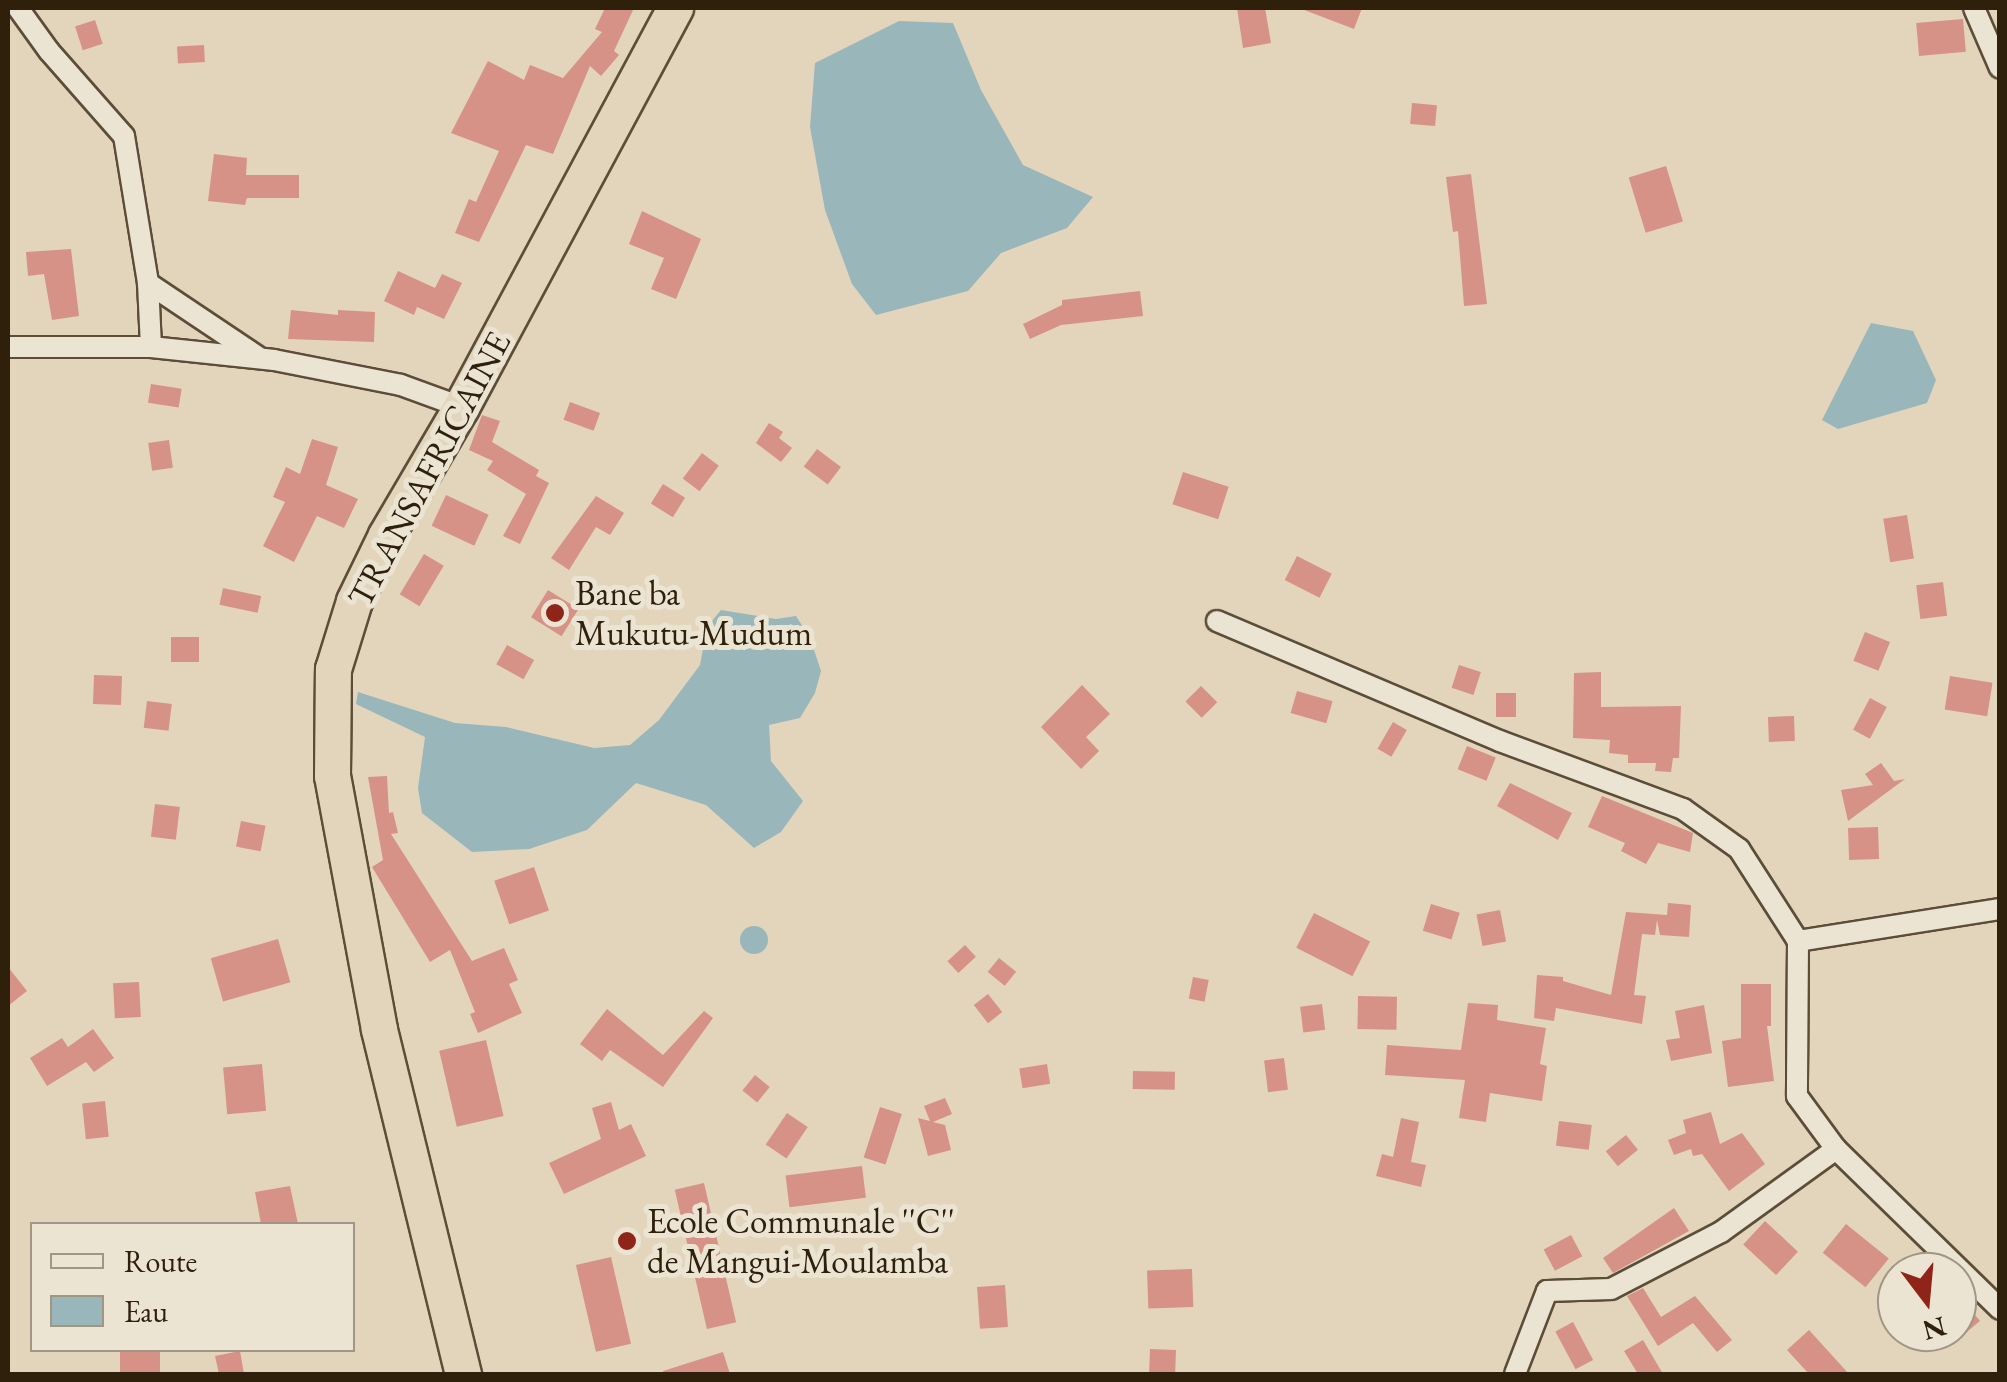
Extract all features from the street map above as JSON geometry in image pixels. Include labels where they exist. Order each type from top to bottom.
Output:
[{"type":"highway","name":"TRANSAFRICAINE","points":[[464,1374],[379,1029],[332,776],[333,669],[354,601],[386,535],[461,407],[675,8]]},
{"type":"street","points":[[18,8],[48,51],[124,136],[148,282],[152,347]]},
{"type":"street","points":[[1974,8],[2000,68]]},
{"type":"street","points":[[148,282],[263,360]]},
{"type":"street","points":[[8,347],[152,347],[263,360],[401,385],[461,407]]},
{"type":"street","points":[[1217,621],[1500,741],[1682,809],[1740,850],[1798,941],[1797,1096],[1836,1149],[2000,1309]]},
{"type":"street","points":[[1798,941],[2000,909]]},
{"type":"street","points":[[1515,1374],[1547,1290],[1611,1288],[1721,1232],[1836,1149]]},
{"type":"water","points":[[899,21],[953,23],[981,90],[1023,165],[1093,197],[1067,228],[1001,253],[968,291],[876,315],[852,284],[825,210],[810,127],[815,63]]},
{"type":"water","points":[[1871,323],[1913,331],[1936,380],[1927,403],[1838,429],[1822,420]]},
{"type":"water","points":[[721,610],[776,619],[796,616],[810,638],[821,671],[815,693],[800,718],[769,725],[771,761],[803,801],[781,832],[754,848],[706,805],[636,783],[587,830],[529,849],[472,852],[422,813],[418,788],[425,737],[356,704],[358,692],[455,723],[506,727],[594,748],[630,745],[659,720],[700,665],[707,627]]},
{"type":"water","points":[[754,926],[764,930],[768,940],[764,950],[754,954],[744,950],[740,940],[744,930]]},
{"type":"building","points":[[605,8],[634,8],[614,51],[619,55],[601,76],[590,66],[553,154],[526,145],[479,242],[455,233],[469,199],[476,202],[499,151],[451,133],[488,61],[524,80],[530,65],[563,78],[602,32],[595,29]]},
{"type":"building","points":[[1237,8],[1265,8],[1271,43],[1243,48]]},
{"type":"building","points":[[1299,8],[1362,8],[1354,29]]},
{"type":"building","points":[[1963,19],[1966,52],[1919,56],[1916,23]]},
{"type":"building","points":[[95,20],[103,44],[83,50],[75,26]]},
{"type":"building","points":[[204,45],[205,62],[178,63],[177,46]]},
{"type":"building","points":[[1412,103],[1437,105],[1435,126],[1410,124]]},
{"type":"building","points":[[214,154],[247,158],[246,175],[299,175],[299,198],[247,198],[245,205],[208,201]]},
{"type":"building","points":[[1666,166],[1683,221],[1646,233],[1629,177]]},
{"type":"building","points":[[1471,174],[1487,304],[1464,306],[1458,231],[1453,232],[1446,177]]},
{"type":"building","points":[[642,211],[701,239],[676,299],[651,289],[664,258],[629,244]]},
{"type":"building","points":[[71,249],[79,316],[52,320],[44,274],[28,276],[26,252]]},
{"type":"building","points":[[398,271],[435,288],[442,274],[462,283],[444,319],[417,307],[414,315],[384,301]]},
{"type":"building","points":[[1140,291],[1143,316],[1061,325],[1030,339],[1023,324],[1062,305],[1062,300]]},
{"type":"building","points":[[291,310],[338,315],[338,310],[375,312],[374,342],[288,339]]},
{"type":"building","points":[[151,384],[182,389],[179,408],[148,403]]},
{"type":"building","points":[[570,402],[600,413],[594,431],[564,420]]},
{"type":"building","points":[[482,415],[500,421],[492,442],[539,470],[536,476],[549,483],[520,544],[503,536],[526,494],[487,470],[493,461],[469,450]]},
{"type":"building","points":[[769,423],[783,432],[779,438],[792,448],[781,462],[756,443]]},
{"type":"building","points":[[312,439],[338,447],[326,485],[358,499],[344,528],[317,516],[294,562],[263,546],[285,502],[273,497],[286,467],[300,474]]},
{"type":"building","points":[[169,440],[173,468],[152,471],[148,443]]},
{"type":"building","points":[[817,449],[841,467],[828,485],[804,467]]},
{"type":"building","points":[[702,453],[719,466],[700,491],[683,479]]},
{"type":"building","points":[[1183,472],[1229,487],[1218,519],[1172,504]]},
{"type":"building","points":[[663,484],[685,498],[673,517],[651,504]]},
{"type":"building","points":[[446,495],[489,515],[474,546],[432,526]]},
{"type":"building","points":[[596,496],[624,513],[610,535],[596,527],[569,570],[551,558]]},
{"type":"building","points":[[1907,515],[1914,558],[1890,562],[1883,519]]},
{"type":"building","points":[[424,554],[444,566],[420,606],[400,594]]},
{"type":"building","points":[[1297,556],[1332,574],[1319,598],[1285,580]]},
{"type":"building","points":[[1943,582],[1947,616],[1920,619],[1916,585]]},
{"type":"building","points":[[223,588],[261,596],[258,613],[219,605]]},
{"type":"building","name":"Bane ba Mukutu-Mudum","points":[[548,590],[579,609],[562,636],[531,617]]},
{"type":"building","points":[[1865,632],[1890,642],[1878,671],[1853,661]]},
{"type":"building","points":[[171,637],[199,637],[199,662],[171,662]]},
{"type":"building","points":[[507,645],[534,660],[523,679],[496,664]]},
{"type":"building","points":[[1459,665],[1481,672],[1473,695],[1452,688]]},
{"type":"building","points":[[1601,672],[1601,707],[1681,706],[1679,758],[1673,758],[1671,772],[1655,771],[1656,763],[1628,763],[1628,755],[1609,753],[1610,740],[1573,738],[1574,673]]},
{"type":"building","points":[[94,675],[122,676],[121,705],[93,704]]},
{"type":"building","points":[[1950,676],[1992,683],[1987,716],[1945,710]]},
{"type":"building","points":[[1082,685],[1110,714],[1086,737],[1099,751],[1081,769],[1041,727]]},
{"type":"building","points":[[1201,686],[1217,702],[1202,718],[1185,702]]},
{"type":"building","points":[[1297,691],[1333,701],[1326,723],[1291,713]]},
{"type":"building","points":[[1496,693],[1516,693],[1516,717],[1496,717]]},
{"type":"building","points":[[1870,698],[1887,707],[1870,739],[1853,730]]},
{"type":"building","points":[[147,701],[172,704],[169,731],[144,728]]},
{"type":"building","points":[[1794,716],[1795,741],[1769,742],[1768,717]]},
{"type":"building","points":[[1393,722],[1407,730],[1391,757],[1378,749]]},
{"type":"building","points":[[1467,746],[1496,758],[1486,781],[1458,769]]},
{"type":"building","points":[[1881,763],[1894,781],[1905,779],[1848,821],[1841,790],[1873,785],[1865,774]]},
{"type":"building","points":[[387,776],[389,813],[393,812],[398,833],[391,834],[472,961],[504,948],[518,980],[509,984],[522,1013],[478,1033],[470,1014],[475,1012],[450,950],[430,962],[372,867],[383,860],[368,777]]},
{"type":"building","points":[[1510,783],[1572,813],[1558,840],[1497,806]]},
{"type":"building","points":[[1602,796],[1693,833],[1690,852],[1658,843],[1646,864],[1621,851],[1625,843],[1588,827]]},
{"type":"building","points":[[155,804],[180,807],[176,840],[151,837]]},
{"type":"building","points":[[241,821],[266,826],[261,851],[236,847]]},
{"type":"building","points":[[1878,827],[1879,859],[1849,860],[1848,828]]},
{"type":"building","points":[[534,867],[549,910],[509,924],[494,881]]},
{"type":"building","points":[[1668,903],[1691,905],[1689,937],[1660,935],[1657,920],[1655,935],[1642,934],[1634,995],[1646,996],[1642,1024],[1556,1008],[1554,1021],[1534,1018],[1537,975],[1563,977],[1563,981],[1611,995],[1626,912],[1667,915]]},
{"type":"building","points":[[1431,904],[1460,913],[1452,940],[1423,931]]},
{"type":"building","points":[[1500,910],[1506,941],[1483,946],[1476,915]]},
{"type":"building","points":[[1314,913],[1370,942],[1352,976],[1296,948]]},
{"type":"building","points":[[278,939],[290,982],[223,1002],[211,958]]},
{"type":"building","points":[[965,945],[976,957],[958,973],[947,961]]},
{"type":"building","points":[[999,958],[1016,972],[1005,986],[988,972]]},
{"type":"building","points":[[8,967],[27,991],[8,1006]]},
{"type":"building","points":[[1193,977],[1209,980],[1205,1002],[1189,999]]},
{"type":"building","points":[[139,982],[141,1017],[115,1018],[113,983]]},
{"type":"building","points":[[1741,984],[1771,984],[1771,1026],[1767,1026],[1774,1081],[1728,1087],[1722,1041],[1741,1038]]},
{"type":"building","points":[[988,994],[1002,1012],[988,1023],[974,1005]]},
{"type":"building","points":[[1358,996],[1397,997],[1396,1030],[1357,1029]]},
{"type":"building","points":[[1468,1003],[1498,1005],[1497,1020],[1546,1028],[1540,1064],[1547,1066],[1542,1101],[1490,1093],[1486,1122],[1459,1118],[1465,1080],[1385,1075],[1387,1045],[1461,1050]]},
{"type":"building","points":[[1322,1004],[1325,1030],[1303,1032],[1300,1007]]},
{"type":"building","points":[[1704,1005],[1712,1053],[1671,1061],[1666,1040],[1680,1038],[1675,1011]]},
{"type":"building","points":[[607,1009],[663,1055],[704,1011],[713,1018],[663,1087],[610,1050],[602,1061],[580,1044]]},
{"type":"building","points":[[93,1029],[114,1058],[94,1072],[86,1062],[47,1086],[30,1058],[62,1038],[68,1047]]},
{"type":"building","points":[[486,1040],[504,1116],[457,1127],[439,1051]]},
{"type":"building","points":[[1284,1058],[1288,1090],[1268,1092],[1264,1060]]},
{"type":"building","points":[[262,1064],[266,1111],[227,1114],[223,1067]]},
{"type":"building","points":[[1047,1064],[1050,1084],[1022,1088],[1019,1068]]},
{"type":"building","points":[[1133,1071],[1175,1072],[1175,1090],[1133,1089]]},
{"type":"building","points":[[755,1075],[770,1087],[757,1103],[742,1091]]},
{"type":"building","points":[[945,1098],[952,1114],[933,1122],[945,1125],[951,1150],[928,1156],[918,1118],[930,1121],[924,1106]]},
{"type":"building","points":[[105,1101],[109,1137],[86,1139],[82,1103]]},
{"type":"building","points":[[611,1102],[619,1130],[631,1124],[646,1156],[564,1194],[549,1163],[601,1139],[592,1108]]},
{"type":"building","points":[[880,1107],[902,1114],[885,1165],[864,1157]]},
{"type":"building","points":[[1711,1112],[1720,1144],[1742,1133],[1765,1164],[1729,1191],[1702,1154],[1693,1156],[1691,1149],[1674,1155],[1668,1140],[1686,1133],[1683,1120]]},
{"type":"building","points":[[787,1113],[808,1127],[786,1158],[766,1145]]},
{"type":"building","points":[[1401,1118],[1419,1122],[1411,1162],[1426,1165],[1421,1187],[1376,1176],[1382,1154],[1393,1157]]},
{"type":"building","points":[[1559,1121],[1592,1125],[1589,1150],[1556,1146]]},
{"type":"building","points":[[1626,1135],[1638,1150],[1618,1166],[1606,1151]]},
{"type":"building","points":[[862,1166],[866,1198],[789,1207],[786,1175]]},
{"type":"building","points":[[704,1183],[736,1322],[707,1329],[675,1190]]},
{"type":"building","points":[[290,1186],[298,1222],[261,1222],[255,1192]]},
{"type":"building","points":[[1674,1208],[1689,1231],[1613,1273],[1603,1258]]},
{"type":"building","points":[[1765,1221],[1798,1252],[1776,1275],[1743,1244]]},
{"type":"building","points":[[1846,1224],[1881,1252],[1877,1252],[1877,1273],[1865,1287],[1823,1253]]},
{"type":"building","points":[[1571,1235],[1582,1256],[1555,1271],[1544,1250]]},
{"type":"building","points":[[611,1257],[631,1344],[596,1352],[576,1265]]},
{"type":"building","points":[[1192,1269],[1193,1307],[1148,1309],[1147,1271]]},
{"type":"building","points":[[1005,1285],[1008,1327],[980,1329],[977,1287]]},
{"type":"building","points":[[1643,1288],[1661,1317],[1695,1296],[1732,1340],[1717,1352],[1693,1323],[1658,1346],[1627,1296]]},
{"type":"building","points":[[1573,1322],[1593,1360],[1576,1369],[1555,1331]]},
{"type":"building","points":[[1809,1330],[1849,1374],[1809,1374],[1787,1350]]},
{"type":"building","points":[[1643,1340],[1663,1374],[1638,1374],[1624,1351]]},
{"type":"building","points":[[1150,1349],[1176,1350],[1175,1374],[1149,1374]]},
{"type":"building","points":[[120,1352],[160,1352],[160,1374],[120,1374]]},
{"type":"building","points":[[240,1352],[244,1374],[219,1374],[215,1356]]},
{"type":"building","points":[[723,1352],[730,1374],[664,1374],[663,1371]]},
{"type":"place","name":"Bane ba Mukutu-Mudum","points":[[555,613]]},
{"type":"place","name":"Ecole Communale ''C'' de Mangui-Moulamba","points":[[627,1241]]}]
